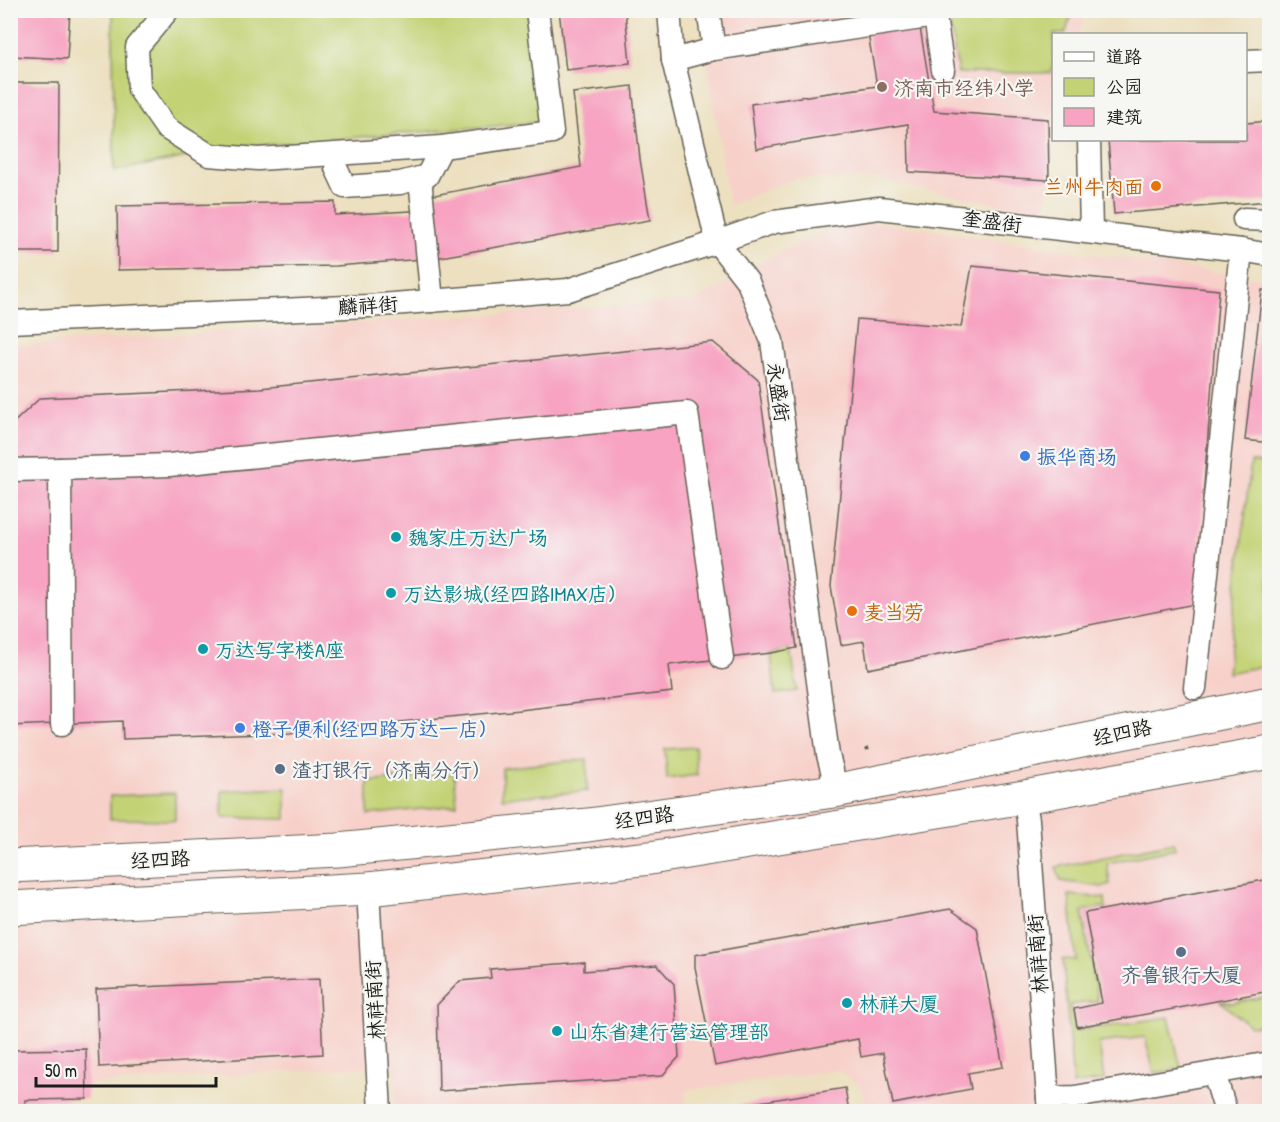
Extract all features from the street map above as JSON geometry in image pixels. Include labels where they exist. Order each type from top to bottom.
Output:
[{"type":"main road","name":"经四路","points":[[10,866],[338,850],[588,825],[834,791],[1269,703]]},
{"type":"main road","name":"经四路","points":[[10,908],[368,890],[650,858],[1024,797],[1269,752]]},
{"type":"street","points":[[168,10],[137,47],[139,89],[166,128],[209,155],[258,159],[442,147],[552,132],[537,10]]},
{"type":"street","name":"永盛街","points":[[669,10],[673,60],[717,242],[748,282],[772,341],[834,791]]},
{"type":"street","points":[[708,10],[714,49]]},
{"type":"street","points":[[673,60],[714,49],[934,14],[943,70]]},
{"type":"street","points":[[1247,61],[1269,60]]},
{"type":"street","points":[[1089,141],[1091,232]]},
{"type":"street","points":[[336,168],[345,187],[400,183],[427,176],[442,147]]},
{"type":"street","points":[[420,178],[432,301]]},
{"type":"street","name":"奎盛街","points":[[717,242],[774,222],[879,208],[1269,255]]},
{"type":"street","points":[[1244,219],[1269,220]]},
{"type":"street","name":"麟祥街","points":[[10,322],[357,307],[568,290],[717,242]]},
{"type":"street","points":[[1196,688],[1241,250]]},
{"type":"street","points":[[10,470],[169,465],[687,413],[722,658]]},
{"type":"street","points":[[60,469],[62,724]]},
{"type":"street","name":"林祥南街","points":[[1024,797],[1028,820],[1049,1105]]},
{"type":"street","name":"林祥南街","points":[[368,890],[380,1112]]},
{"type":"street","points":[[1049,1105],[1075,1097],[1269,1063]]},
{"type":"street","points":[[1214,1073],[1226,1112]]},
{"type":"shaded area","name":"济南市经纬小学","points":[[700,11],[1087,11],[1078,33],[1052,33],[1052,141],[1054,141],[1045,214],[876,179],[796,178],[729,205]]},
{"type":"shaded area","points":[[858,219],[1269,280],[1269,1111],[1070,1112],[1069,1107],[1037,1112],[866,1111],[862,1087],[838,1070],[686,1090],[685,1112],[395,1111],[394,1065],[11,1089],[11,344],[695,301],[783,250]]},
{"type":"green space","points":[[948,10],[1073,11],[1065,33],[1052,33],[1051,73],[958,73]]},
{"type":"green space","points":[[113,11],[527,11],[541,122],[238,147],[114,171]]},
{"type":"green space","points":[[1251,462],[1269,463],[1269,665],[1227,673]]},
{"type":"green space","points":[[791,649],[797,691],[775,694],[771,654]]},
{"type":"green space","points":[[695,747],[697,775],[667,779],[665,749]]},
{"type":"green space","points":[[587,759],[587,791],[502,798],[502,768]]},
{"type":"green space","points":[[454,773],[457,805],[368,815],[368,782]]},
{"type":"green space","points":[[286,788],[286,819],[222,818],[222,791]]},
{"type":"green space","points":[[175,793],[175,820],[110,819],[110,796]]},
{"type":"green space","points":[[1174,843],[1175,849],[1107,863],[1110,884],[1102,887],[1061,881],[1056,867]]},
{"type":"green space","points":[[1069,895],[1105,898],[1106,910],[1102,907],[1082,911],[1098,1001],[1070,1005],[1075,1031],[1169,1017],[1181,1069],[1154,1073],[1145,1037],[1099,1043],[1104,1080],[1073,1085],[1063,959],[1076,960]]},
{"type":"green space","points":[[1269,996],[1269,1024],[1250,1026],[1220,1001],[1232,1003]]},
{"type":"building","points":[[10,10],[70,10],[67,59],[10,56]]},
{"type":"building","points":[[559,10],[625,10],[630,63],[566,70]]},
{"type":"building","points":[[864,10],[917,10],[934,111],[1048,119],[1049,180],[909,172],[908,124],[756,149],[751,104],[877,86]]},
{"type":"building","points":[[10,83],[59,83],[58,252],[10,252]]},
{"type":"building","points":[[632,86],[650,220],[435,258],[336,266],[118,270],[117,206],[335,202],[335,215],[430,210],[429,196],[581,167],[573,93]]},
{"type":"building","points":[[1270,121],[1270,201],[1114,214],[1108,141],[1247,141],[1247,123]]},
{"type":"building","name":"振华商场","points":[[972,266],[1219,290],[1195,604],[868,669],[864,641],[841,645],[831,586],[857,319],[961,327]]},
{"type":"building","points":[[1262,290],[1270,291],[1270,443],[1245,440]]},
{"type":"building","name":"魏家庄万达广场","points":[[713,342],[758,380],[797,648],[669,665],[672,692],[290,733],[123,739],[122,721],[10,726],[10,426],[40,398],[260,388]]},
{"type":"building","name":"齐鲁银行大厦","points":[[1270,879],[1270,991],[1077,1027],[1074,1009],[1102,1003],[1085,913]]},
{"type":"building","name":"林祥大厦","points":[[950,909],[977,928],[1003,1067],[968,1073],[971,1089],[893,1104],[883,1053],[861,1057],[858,1039],[715,1066],[695,967],[695,955]]},
{"type":"building","name":"山东省建行营运管理部","points":[[584,962],[584,971],[657,965],[674,984],[679,1057],[662,1076],[439,1091],[437,1005],[460,981],[491,978],[490,969]]},
{"type":"building","points":[[319,979],[323,1054],[99,1067],[96,989]]},
{"type":"building","points":[[86,1049],[87,1099],[25,1100],[25,1112],[10,1112],[10,1050]]},
{"type":"building","points":[[845,1088],[849,1112],[710,1112],[710,1110]]},
{"type":"place","name":"济南市经纬小学","points":[[882,87]]},
{"type":"place","name":"兰州牛肉面","points":[[1156,186]]},
{"type":"place","name":"振华商场","points":[[1025,456]]},
{"type":"place","name":"魏家庄万达广场","points":[[396,537]]},
{"type":"place","name":"万达影城(经四路IMAX店)","points":[[391,593]]},
{"type":"place","name":"麦当劳","points":[[852,611]]},
{"type":"place","name":"万达写字楼A座","points":[[203,649]]},
{"type":"place","name":"橙子便利(经四路万达一店)","points":[[240,728]]},
{"type":"place","name":"渣打银行（济南分行）","points":[[280,769]]},
{"type":"place","name":"齐鲁银行大厦","points":[[1181,952]]},
{"type":"place","name":"林祥大厦","points":[[847,1003]]},
{"type":"place","name":"山东省建行营运管理部","points":[[557,1031]]}]
